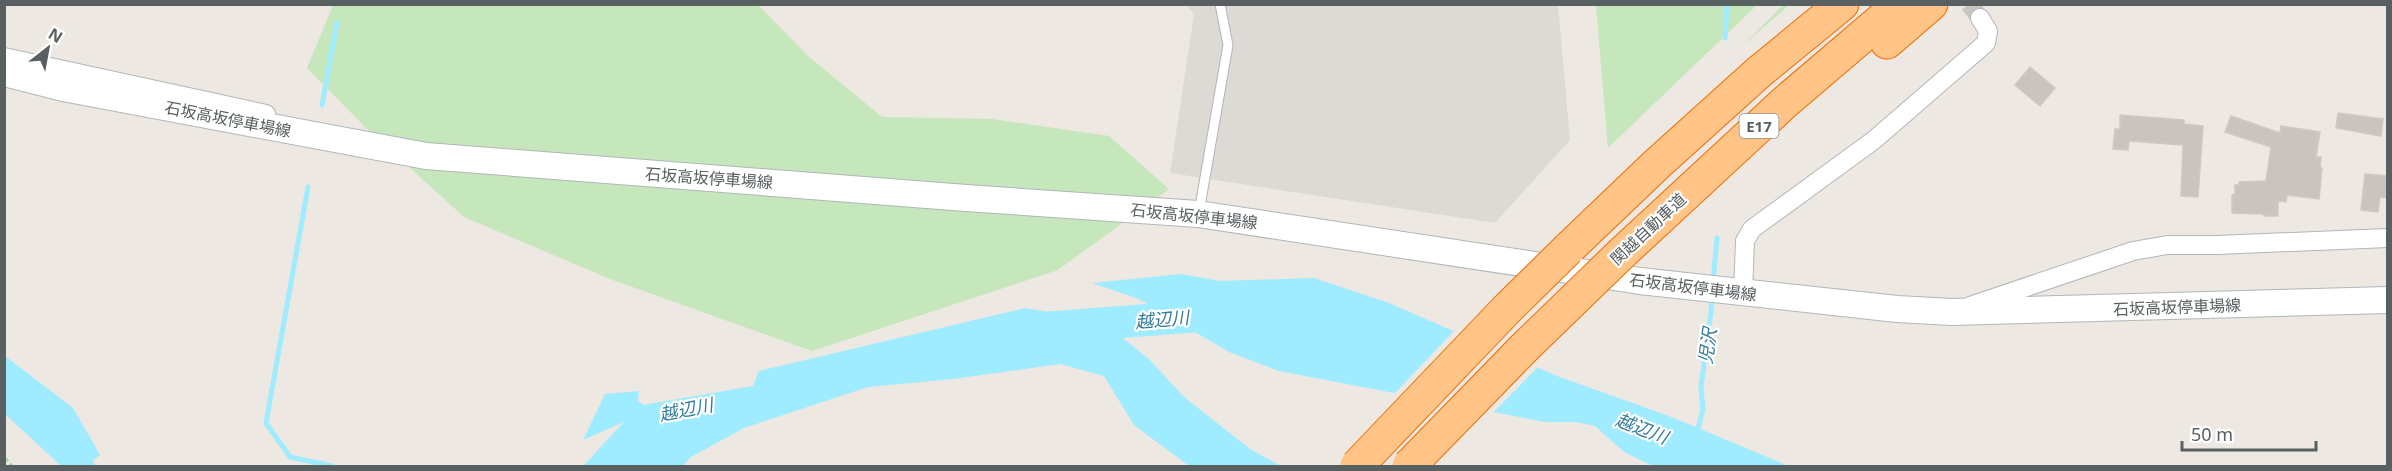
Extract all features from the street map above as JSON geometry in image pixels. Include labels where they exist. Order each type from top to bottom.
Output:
[{"type":"highway","points":[[1759,72],[1834,4]]},
{"type":"highway","name":"E17","points":[[1357,466],[1506,310],[1657,164],[1759,72],[1842,4]]},
{"type":"highway","name":"関越自動車道","points":[[1408,466],[1524,348],[1622,253],[1784,103],[1900,4]]},
{"type":"highway","points":[[1654,223],[1769,144],[1931,4]]},
{"type":"main road","name":"石坂高坂停車場線","points":[[4,73],[63,88],[426,156],[1198,214],[1640,281],[1897,309],[1952,312],[2388,300]]},
{"type":"street","points":[[1735,292],[1745,241],[1752,229],[1874,140],[1986,43],[1988,31],[1980,18]]},
{"type":"street","points":[[4,57],[289,119],[346,141]]},
{"type":"street","points":[[1952,312],[2133,251],[2167,245],[2388,238]]},
{"type":"lane","points":[[1198,214],[1228,45],[1220,4]]},
{"type":"path","points":[[4,457],[12,466]]},
{"type":"shaded area","points":[[1186,5],[1558,5],[1570,140],[1495,223],[1170,173],[1194,14]]},
{"type":"green space","points":[[1596,4],[1757,5],[1608,148]]},
{"type":"green space","points":[[333,5],[758,5],[808,56],[882,117],[992,119],[1109,136],[1169,189],[1058,270],[812,351],[610,279],[464,217],[365,127],[307,68]]},
{"type":"green space","points":[[1783,5],[1789,5],[1741,47]]},
{"type":"water","points":[[1181,274],[1220,281],[1314,278],[1389,303],[1557,376],[1669,416],[1789,466],[1653,466],[1624,452],[1595,426],[1575,422],[1545,422],[1279,371],[1229,352],[1139,299],[1092,283]]},
{"type":"water","points":[[1025,308],[1056,313],[1124,339],[1150,360],[1184,397],[1250,449],[1281,466],[1189,466],[1134,425],[1104,376],[1060,364],[953,379],[868,387],[744,428],[691,457],[683,466],[583,466],[624,422],[583,440],[605,394],[639,391],[638,401],[643,405],[753,386],[759,371]]},
{"type":"water","points":[[5,356],[73,408],[100,455],[93,460],[95,466],[61,466],[5,414]]},
{"type":"pier","points":[[1456,329],[1540,365],[1491,415],[1392,396]]},
{"type":"building","points":[[2030,67],[2055,88],[2040,106],[2015,85]]},
{"type":"building","points":[[2338,113],[2383,119],[2381,136],[2336,128]]},
{"type":"building","points":[[2120,115],[2184,120],[2184,124],[2203,126],[2198,197],[2181,196],[2183,145],[2129,141],[2128,150],[2113,149],[2115,129],[2120,129]]},
{"type":"building","points":[[2231,116],[2280,133],[2281,126],[2320,132],[2316,157],[2321,157],[2320,168],[2322,168],[2319,199],[2287,195],[2286,202],[2278,201],[2278,216],[2232,213],[2232,195],[2235,194],[2235,185],[2239,185],[2239,182],[2266,181],[2271,147],[2225,132]]},
{"type":"building","points":[[2365,174],[2388,176],[2388,198],[2380,197],[2378,212],[2361,210]]},
{"type":"waterway","name":"児沢","points":[[1725,38],[1727,4]]},
{"type":"waterway","points":[[322,105],[337,23]]},
{"type":"waterway","points":[[308,187],[266,423],[290,457],[332,466]]},
{"type":"waterway","name":"児沢","points":[[1713,281],[1717,238]]},
{"type":"waterway","name":"児沢","points":[[1696,435],[1703,410],[1701,387],[1713,296]]},
{"type":"waterway","name":"越辺川","points":[[1043,328],[1212,315]]},
{"type":"tunnel","points":[[1969,4],[1980,18]]}]
